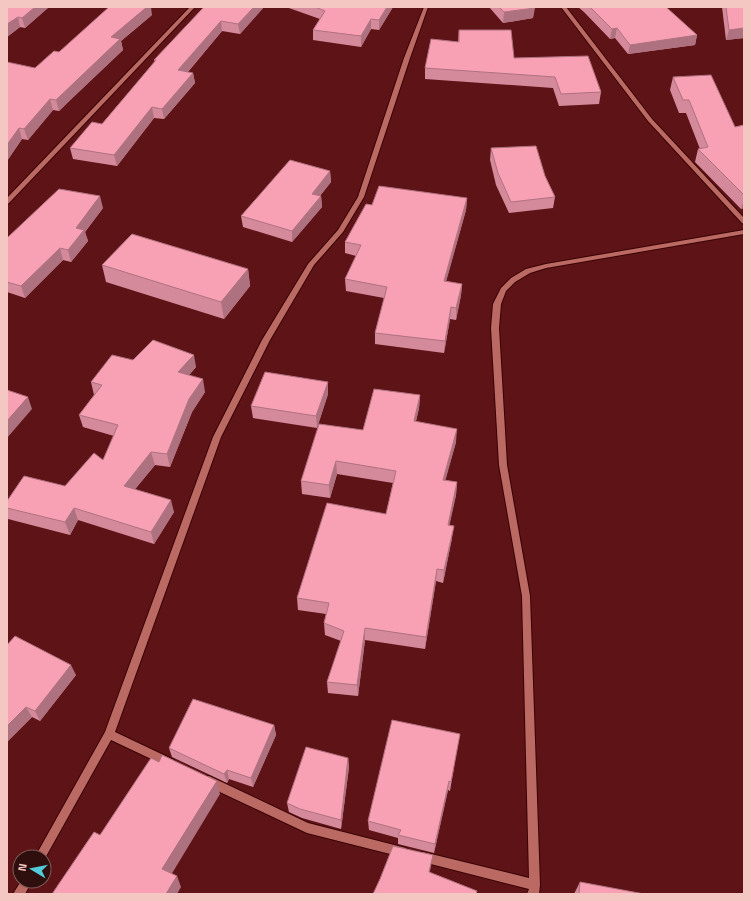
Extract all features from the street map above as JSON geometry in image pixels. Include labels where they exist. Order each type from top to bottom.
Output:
[{"type":"street","points":[[7,202],[193,7]]},
{"type":"street","points":[[44,849],[109,734],[217,437],[266,340],[303,277],[311,264],[341,231],[361,197],[407,58],[426,7]]},
{"type":"street","points":[[563,7],[650,120],[744,222]]},
{"type":"street","points":[[201,778],[307,828],[534,889],[526,596],[503,465],[495,328],[497,304],[503,290],[513,280],[528,271],[546,266],[744,232]]},
{"type":"street","points":[[109,734],[180,768]]},
{"type":"building","points":[[7,7],[35,7],[22,18],[18,17],[7,24]]},
{"type":"building","points":[[109,7],[147,7],[111,37],[120,39],[56,100],[50,99],[24,129],[19,128],[7,145],[7,62],[35,68],[54,51],[59,52]]},
{"type":"building","points":[[204,7],[254,7],[238,24],[221,21],[178,70],[193,73],[162,109],[152,107],[114,155],[70,148],[92,122],[102,124],[156,60],[154,60]]},
{"type":"building","points":[[315,7],[387,7],[379,20],[371,19],[361,36],[313,30],[325,11]]},
{"type":"building","points":[[499,7],[534,7],[535,8],[504,12]]},
{"type":"building","points":[[590,7],[666,7],[697,35],[630,45],[617,28],[612,29]]},
{"type":"building","points":[[726,7],[744,7],[744,28],[729,30]]},
{"type":"building","points":[[459,30],[511,30],[514,58],[588,56],[601,92],[561,94],[555,77],[425,68],[431,39],[459,42]]},
{"type":"building","points":[[711,75],[735,127],[744,125],[744,195],[698,149],[708,147],[689,100],[683,100],[673,77]]},
{"type":"building","points":[[536,146],[545,176],[555,197],[511,202],[498,173],[491,148]]},
{"type":"building","points":[[290,160],[330,171],[312,194],[321,196],[292,231],[241,216]]},
{"type":"building","points":[[379,186],[467,198],[444,281],[462,284],[456,308],[451,307],[445,341],[375,333],[387,287],[345,279],[361,245],[345,242],[366,204],[372,205]]},
{"type":"building","points":[[59,189],[100,196],[76,228],[84,230],[68,250],[60,248],[21,286],[7,282],[7,238]]},
{"type":"building","points":[[132,234],[248,269],[221,302],[102,265]]},
{"type":"building","points":[[153,340],[194,355],[178,372],[203,379],[189,399],[167,454],[151,452],[124,486],[171,500],[151,532],[74,508],[65,522],[7,508],[7,501],[24,476],[65,486],[94,453],[103,460],[118,425],[79,415],[102,385],[91,382],[112,355],[133,360]]},
{"type":"building","points":[[265,372],[328,382],[316,416],[251,406]]},
{"type":"building","points":[[374,389],[420,395],[414,421],[457,429],[443,480],[457,482],[448,525],[454,526],[444,570],[437,569],[426,637],[365,628],[357,685],[327,682],[344,631],[324,623],[329,603],[297,598],[327,503],[386,514],[396,471],[336,461],[329,485],[301,481],[319,424],[363,430]]},
{"type":"building","points":[[7,390],[28,397],[7,421]]},
{"type":"building","points":[[15,636],[71,665],[35,711],[26,707],[7,726],[7,645]]},
{"type":"building","points":[[193,699],[274,725],[251,778],[227,770],[224,774],[169,748]]},
{"type":"building","points":[[392,720],[460,734],[451,782],[449,781],[435,844],[398,835],[401,830],[368,821]]},
{"type":"building","points":[[306,747],[348,758],[341,820],[300,809],[287,803]]},
{"type":"building","points":[[162,755],[217,781],[162,869],[177,876],[166,894],[52,894],[94,832],[100,835],[151,758],[159,762]]},
{"type":"building","points":[[393,846],[433,855],[429,872],[477,891],[476,894],[373,894]]},
{"type":"building","points":[[580,882],[644,894],[579,894]]}]
